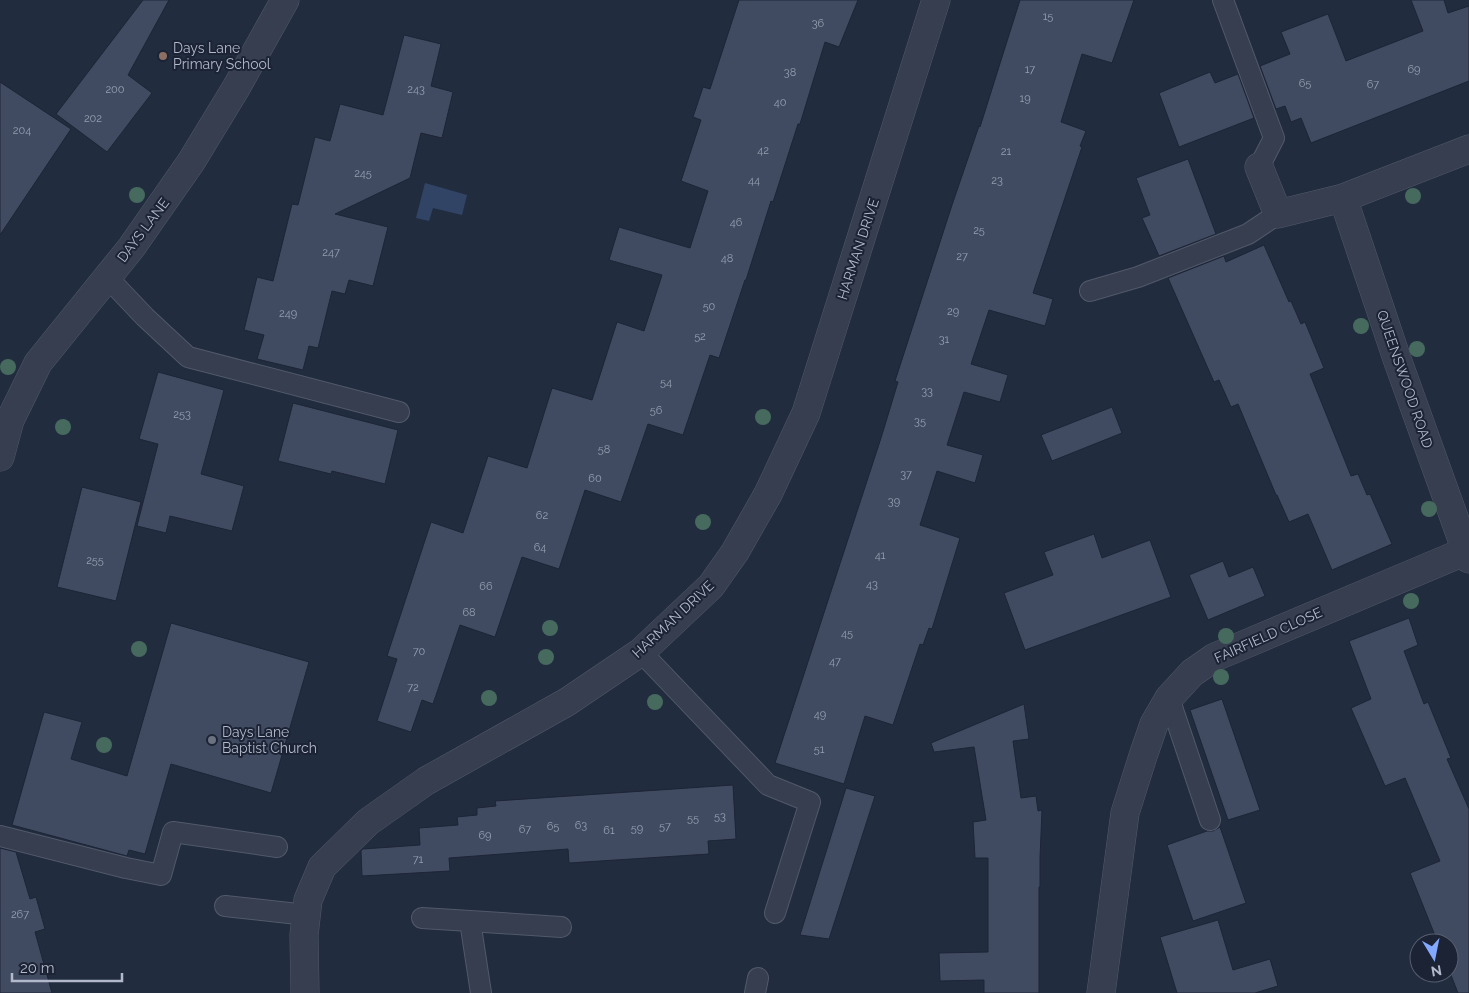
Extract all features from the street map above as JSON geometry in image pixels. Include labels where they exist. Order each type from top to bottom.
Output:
[{"type":"street","name":"DAYS LANE","points":[[0,457],[10,420],[38,364],[143,232],[191,162],[236,88],[285,0]]},
{"type":"street","name":"HARMAN DRIVE","points":[[305,993],[304,935],[308,900],[322,867],[368,822],[426,781],[566,702],[641,652],[711,586],[726,565],[768,494],[806,414],[936,0]]},
{"type":"street","points":[[1259,167],[1278,214],[1343,198],[1469,150]]},
{"type":"street","name":"QUEENSWOOD ROAD","points":[[1343,198],[1397,359],[1468,555]]},
{"type":"street","name":"FAIRFIELD CLOSE","points":[[1101,993],[1125,813],[1154,724],[1169,698],[1192,673],[1216,657],[1468,555]]},
{"type":"lane","points":[[1222,0],[1274,138],[1259,167]]},
{"type":"lane","points":[[1090,291],[1138,278],[1248,234],[1278,214]]},
{"type":"lane","points":[[107,277],[188,358],[398,412]]},
{"type":"lane","points":[[641,652],[768,785],[810,802],[775,913]]},
{"type":"lane","points":[[1169,698],[1210,820]]},
{"type":"lane","points":[[0,836],[161,875],[173,832],[277,847]]},
{"type":"lane","points":[[225,906],[307,915]]},
{"type":"lane","points":[[422,918],[561,927]]},
{"type":"lane","points":[[470,921],[481,993]]},
{"type":"water","points":[[425,183],[467,195],[462,215],[433,208],[429,221],[416,218]]},
{"type":"building","points":[[143,0],[169,0],[128,75],[152,93],[107,152],[56,114]]},
{"type":"building","points":[[739,0],[858,0],[839,47],[825,42],[800,124],[798,124],[773,202],[771,201],[719,358],[710,355],[683,435],[648,424],[621,502],[585,490],[559,569],[522,557],[495,637],[460,625],[433,704],[422,700],[411,732],[377,721],[397,659],[387,656],[431,522],[463,533],[488,456],[527,468],[552,388],[592,400],[617,322],[644,331],[662,275],[609,260],[619,227],[690,248],[708,191],[681,181],[701,120],[693,117],[703,87],[710,89]]},
{"type":"building","points":[[1020,0],[1134,0],[1112,63],[1082,54],[1061,122],[1086,131],[1033,293],[1053,299],[1045,326],[989,310],[971,364],[1008,375],[1000,402],[964,392],[947,445],[983,455],[975,483],[937,471],[920,525],[960,538],[932,629],[929,628],[923,645],[920,644],[893,725],[865,716],[844,784],[775,763],[881,438],[898,382],[895,381],[952,205],[980,127]]},
{"type":"building","points":[[1411,0],[1444,0],[1448,13],[1469,6],[1469,81],[1311,143],[1301,118],[1291,122],[1285,106],[1276,109],[1260,66],[1290,54],[1281,32],[1328,14],[1346,61],[1423,31]]},
{"type":"building","points":[[404,35],[441,44],[431,86],[453,92],[442,138],[421,133],[410,178],[335,214],[388,227],[373,286],[349,280],[345,294],[332,291],[318,348],[309,346],[303,370],[257,359],[264,335],[244,330],[257,277],[273,281],[292,204],[298,205],[315,137],[330,141],[340,104],[383,115]]},
{"type":"building","points":[[1210,72],[1215,83],[1238,74],[1254,118],[1179,147],[1159,93]]},
{"type":"building","points":[[0,82],[71,129],[0,235]]},
{"type":"building","points":[[1188,159],[1216,234],[1159,256],[1142,218],[1150,215],[1136,178]]},
{"type":"building","points":[[1264,245],[1289,302],[1291,301],[1301,324],[1305,322],[1324,368],[1310,374],[1351,476],[1358,474],[1367,495],[1370,494],[1392,544],[1332,570],[1308,514],[1289,522],[1238,404],[1231,407],[1219,380],[1214,382],[1168,278],[1224,256],[1226,262]]},
{"type":"building","points":[[158,372],[224,390],[201,474],[244,486],[232,531],[170,516],[166,533],[137,526],[158,444],[139,439]]},
{"type":"building","points":[[293,403],[398,430],[385,484],[332,471],[331,474],[278,461]]},
{"type":"building","points":[[1112,407],[1122,433],[1052,461],[1041,435]]},
{"type":"building","points":[[82,487],[141,502],[116,601],[57,587]]},
{"type":"building","points":[[1094,534],[1102,558],[1150,540],[1171,597],[1025,650],[1004,593],[1053,575],[1044,552]]},
{"type":"building","points":[[1223,561],[1229,577],[1253,567],[1265,596],[1208,620],[1189,575]]},
{"type":"building","points":[[1409,618],[1418,645],[1404,651],[1424,704],[1428,702],[1451,758],[1447,759],[1469,809],[1469,993],[1458,993],[1454,983],[1459,983],[1459,933],[1434,933],[1410,873],[1440,861],[1405,778],[1385,786],[1351,708],[1371,699],[1349,641]]},
{"type":"building","name":"Days Lane Baptist Church","points":[[171,623],[309,662],[271,793],[171,764],[145,854],[129,850],[127,856],[12,825],[44,712],[82,722],[71,759],[127,776]]},
{"type":"building","points":[[1222,699],[1260,810],[1228,820],[1190,710]]},
{"type":"building","points":[[1024,704],[1029,739],[1013,741],[1021,798],[1036,796],[1038,811],[1042,810],[1039,887],[1039,993],[984,993],[984,980],[940,981],[939,953],[988,952],[988,858],[975,858],[973,822],[986,820],[974,747],[934,752],[931,743]]},
{"type":"building","points":[[733,785],[736,839],[708,841],[709,854],[569,863],[568,849],[449,858],[450,871],[362,876],[361,851],[363,849],[420,845],[419,828],[458,825],[457,817],[477,815],[477,808],[496,806],[495,801]]},
{"type":"building","points":[[846,788],[875,796],[829,939],[800,935]]},
{"type":"building","points":[[1220,827],[1246,903],[1193,921],[1167,845],[1207,831],[1213,831]]},
{"type":"building","points":[[0,848],[16,852],[30,899],[36,897],[45,929],[35,932],[52,993],[0,993]]},
{"type":"building","points":[[1218,920],[1233,970],[1270,959],[1278,986],[1255,993],[1177,993],[1160,937]]},
{"type":"place","name":"Days Lane Primary School","points":[[163,56]]},
{"type":"place","name":"Days Lane Baptist Church","points":[[212,740]]}]
